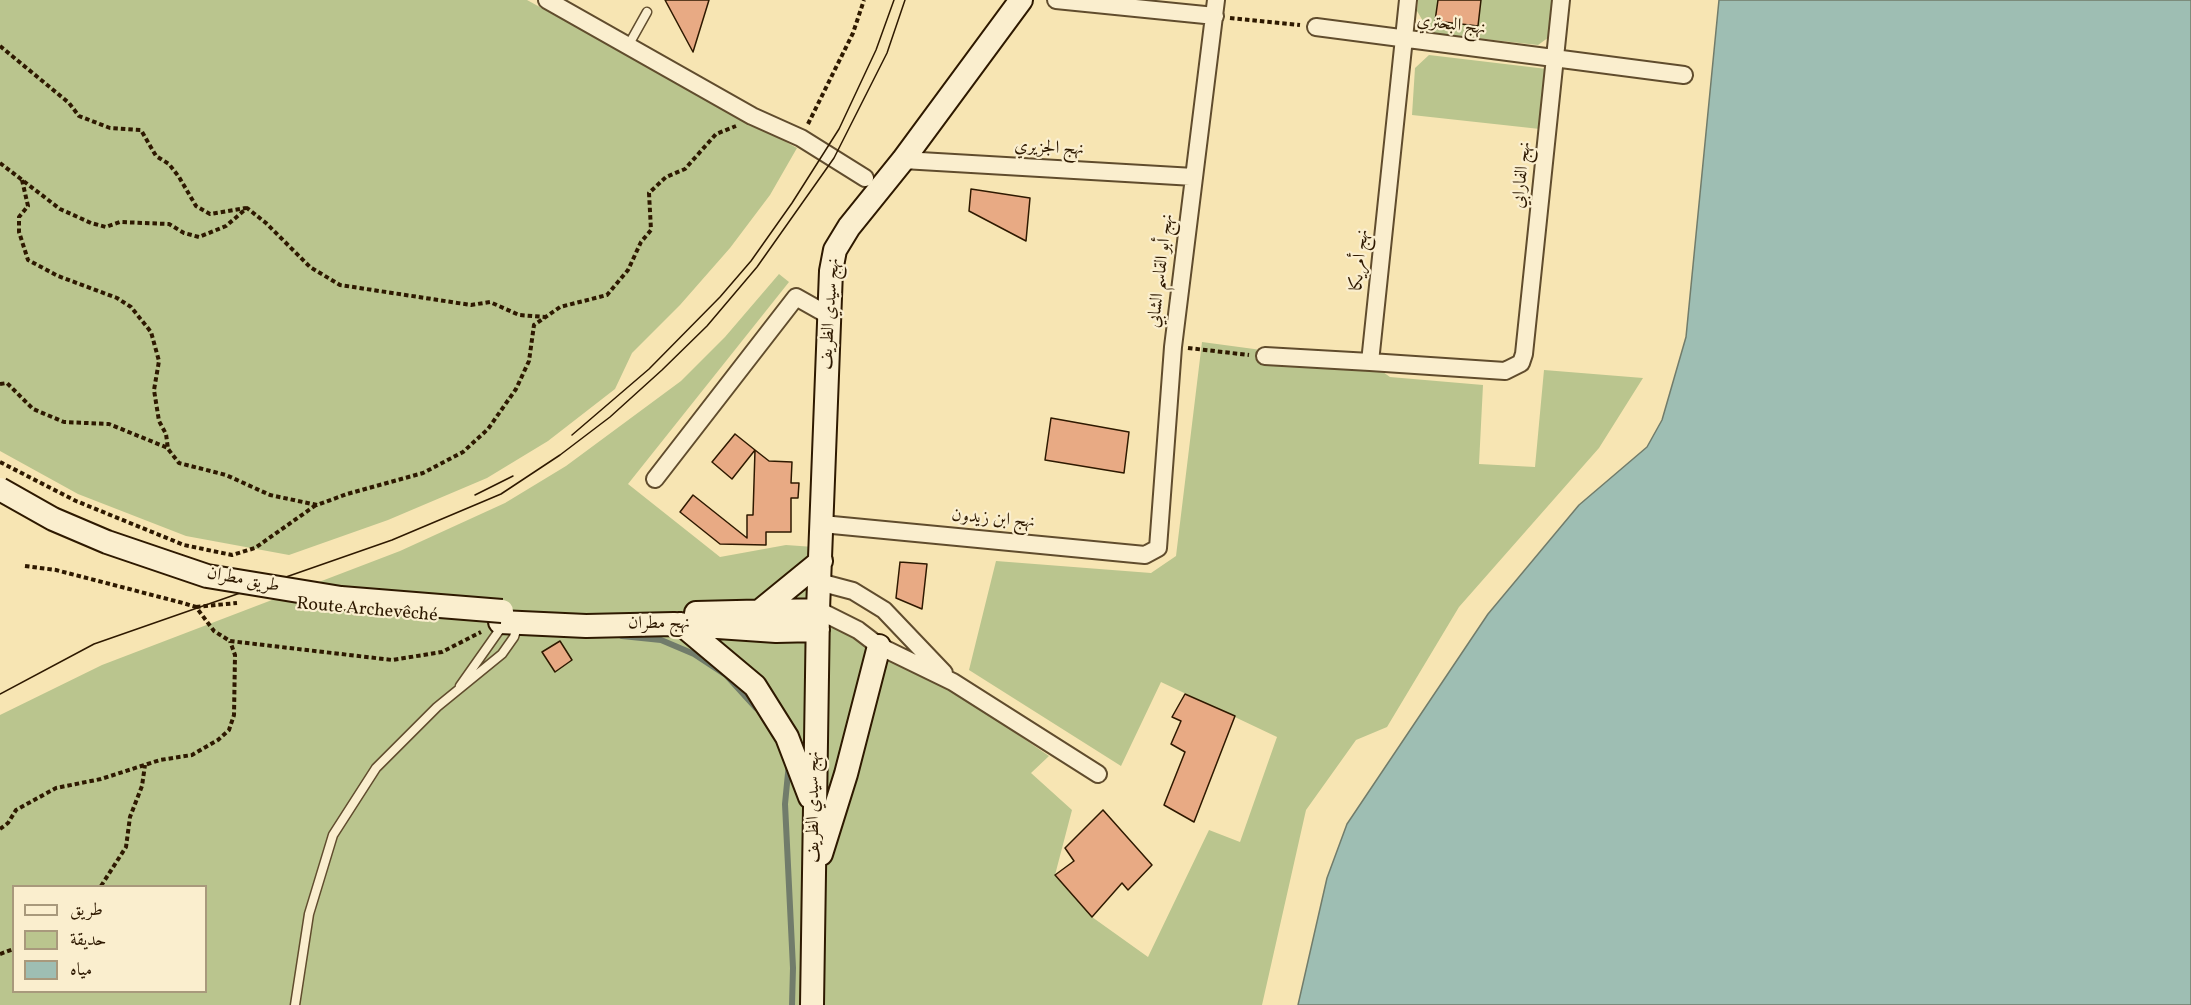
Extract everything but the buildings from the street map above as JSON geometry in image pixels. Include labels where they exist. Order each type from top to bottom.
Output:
[{"type":"street","points":[[547,0],[752,116],[801,138],[865,178]]},
{"type":"street","name":"نهج سيدي الظريف","points":[[812,1005],[818,620],[828,315],[835,250],[849,227],[903,160],[1022,0]]},
{"type":"street","points":[[1056,0],[1216,8]]},
{"type":"street","name":"نهج أمريكا","points":[[1370,362],[1408,0]]},
{"type":"street","name":"نهج الفارابي","points":[[1370,362],[1505,371],[1521,363],[1524,354],[1561,0]]},
{"type":"street","name":"نهج أبو القاسم الشابي","points":[[1158,548],[1173,346],[1216,8]]},
{"type":"street","name":"نهج البحتري","points":[[1316,27],[1683,75]]},
{"type":"street","name":"نهج الجزيري","points":[[903,160],[1194,177]]},
{"type":"street","points":[[655,479],[796,297],[828,315]]},
{"type":"street","points":[[1265,356],[1370,362]]},
{"type":"street","name":"طريق مطران","points":[[0,489],[53,519],[107,542],[207,576],[341,598],[505,619]]},
{"type":"street","name":"Route Archevêché","points":[[0,504],[101,554],[195,584],[300,606],[505,619]]},
{"type":"street","name":"نهج ابن زيدون","points":[[822,524],[1145,555],[1158,548]]},
{"type":"street","points":[[761,610],[820,572],[884,610],[953,682]]},
{"type":"street","name":"نهج مطران","points":[[505,619],[761,610],[818,620]]},
{"type":"street","name":"نهج مطران","points":[[505,619],[586,626],[681,624],[776,631],[818,620]]},
{"type":"street","points":[[818,620],[858,630],[879,646],[953,682],[1098,774]]},
{"type":"street","points":[[681,624],[755,686],[787,737],[814,808]]},
{"type":"street","points":[[815,872],[846,774],[879,646]]},
{"type":"lane","points":[[628,46],[647,12]]},
{"type":"lane","points":[[453,694],[489,648],[505,619]]},
{"type":"lane","points":[[295,1005],[309,914],[333,835],[376,768],[407,735],[502,654],[514,637],[505,619]]},
{"type":"path","points":[[801,138],[853,33],[864,0]]},
{"type":"path","points":[[1216,8],[1316,27]]},
{"type":"path","points":[[0,46],[69,103],[80,116],[110,128],[126,127],[141,130],[156,156],[169,164],[179,177],[196,206],[210,214],[246,208],[266,223],[310,267],[340,285],[471,305],[490,302],[519,315],[547,316]]},
{"type":"path","points":[[0,462],[76,501],[184,545],[232,555],[255,548],[317,505],[346,494],[423,473],[463,452],[488,429],[516,389],[529,361],[534,325],[574,302],[607,295],[628,270],[641,242],[651,230],[649,193],[666,177],[685,169],[716,134],[731,129],[752,116]]},
{"type":"path","points":[[0,163],[11,169],[60,209],[106,227],[120,222],[168,224],[184,233],[199,237],[226,226],[246,208]]},
{"type":"path","points":[[22,180],[28,206],[20,217],[19,232],[28,261],[58,276],[117,298],[131,307],[151,332],[159,361],[154,390],[155,405],[159,422],[166,434],[168,449]]},
{"type":"path","points":[[1173,346],[1265,356]]},
{"type":"path","points":[[0,384],[7,383],[33,409],[64,422],[109,424],[168,449],[179,463],[226,475],[270,495],[317,505]]},
{"type":"path","points":[[26,566],[56,570],[196,607],[214,631],[230,641],[392,660],[442,652],[505,619]]},
{"type":"path","points":[[0,829],[8,824],[16,810],[56,788],[101,779],[145,765],[192,755],[206,749],[229,729],[234,715],[235,655],[230,641]]},
{"type":"path","points":[[102,885],[126,847],[130,818],[142,786],[145,765]]},
{"type":"green space","points":[[0,0],[527,0],[797,148],[770,195],[730,248],[680,305],[632,353],[615,389],[548,441],[487,478],[388,520],[289,555],[186,536],[78,494],[0,451]]},
{"type":"green space","points":[[1418,0],[1556,0],[1552,35],[1538,45],[1430,33],[1417,11]]},
{"type":"green space","points":[[1429,55],[1547,69],[1540,129],[1412,115],[1415,68]]},
{"type":"green space","points":[[779,274],[789,282],[628,484],[720,557],[786,545],[814,547],[810,632],[830,627],[849,629],[952,689],[1049,756],[1031,773],[1072,810],[1055,875],[1092,917],[1148,957],[1209,830],[1240,842],[1277,737],[1161,682],[1121,766],[969,670],[996,561],[1151,573],[1176,556],[1202,342],[1373,365],[1390,377],[1483,385],[1479,464],[1535,467],[1544,370],[1643,378],[1599,448],[1459,607],[1387,727],[1356,740],[1306,810],[1262,1005],[0,1005],[0,715],[102,665],[400,551],[505,503],[566,466],[681,381],[725,337]]},
{"type":"water","points":[[1719,0],[2191,0],[2191,1005],[1298,1005],[1327,878],[1347,824],[1488,614],[1579,505],[1647,447],[1662,420],[1686,337]]},
{"type":"waterway","points":[[622,636],[661,640],[694,654],[726,675],[756,708]]},
{"type":"waterway","points":[[789,763],[785,804],[793,968],[792,1005]]},
{"type":"tram line","points":[[572,435],[649,369],[720,297],[751,261],[792,203],[839,129],[876,50],[894,0]]},
{"type":"tram line","points":[[0,694],[94,644],[392,540],[501,494],[560,455],[610,417],[707,326],[757,267],[834,158],[887,53],[905,0]]},
{"type":"tram line","points":[[475,495],[513,476]]}]
